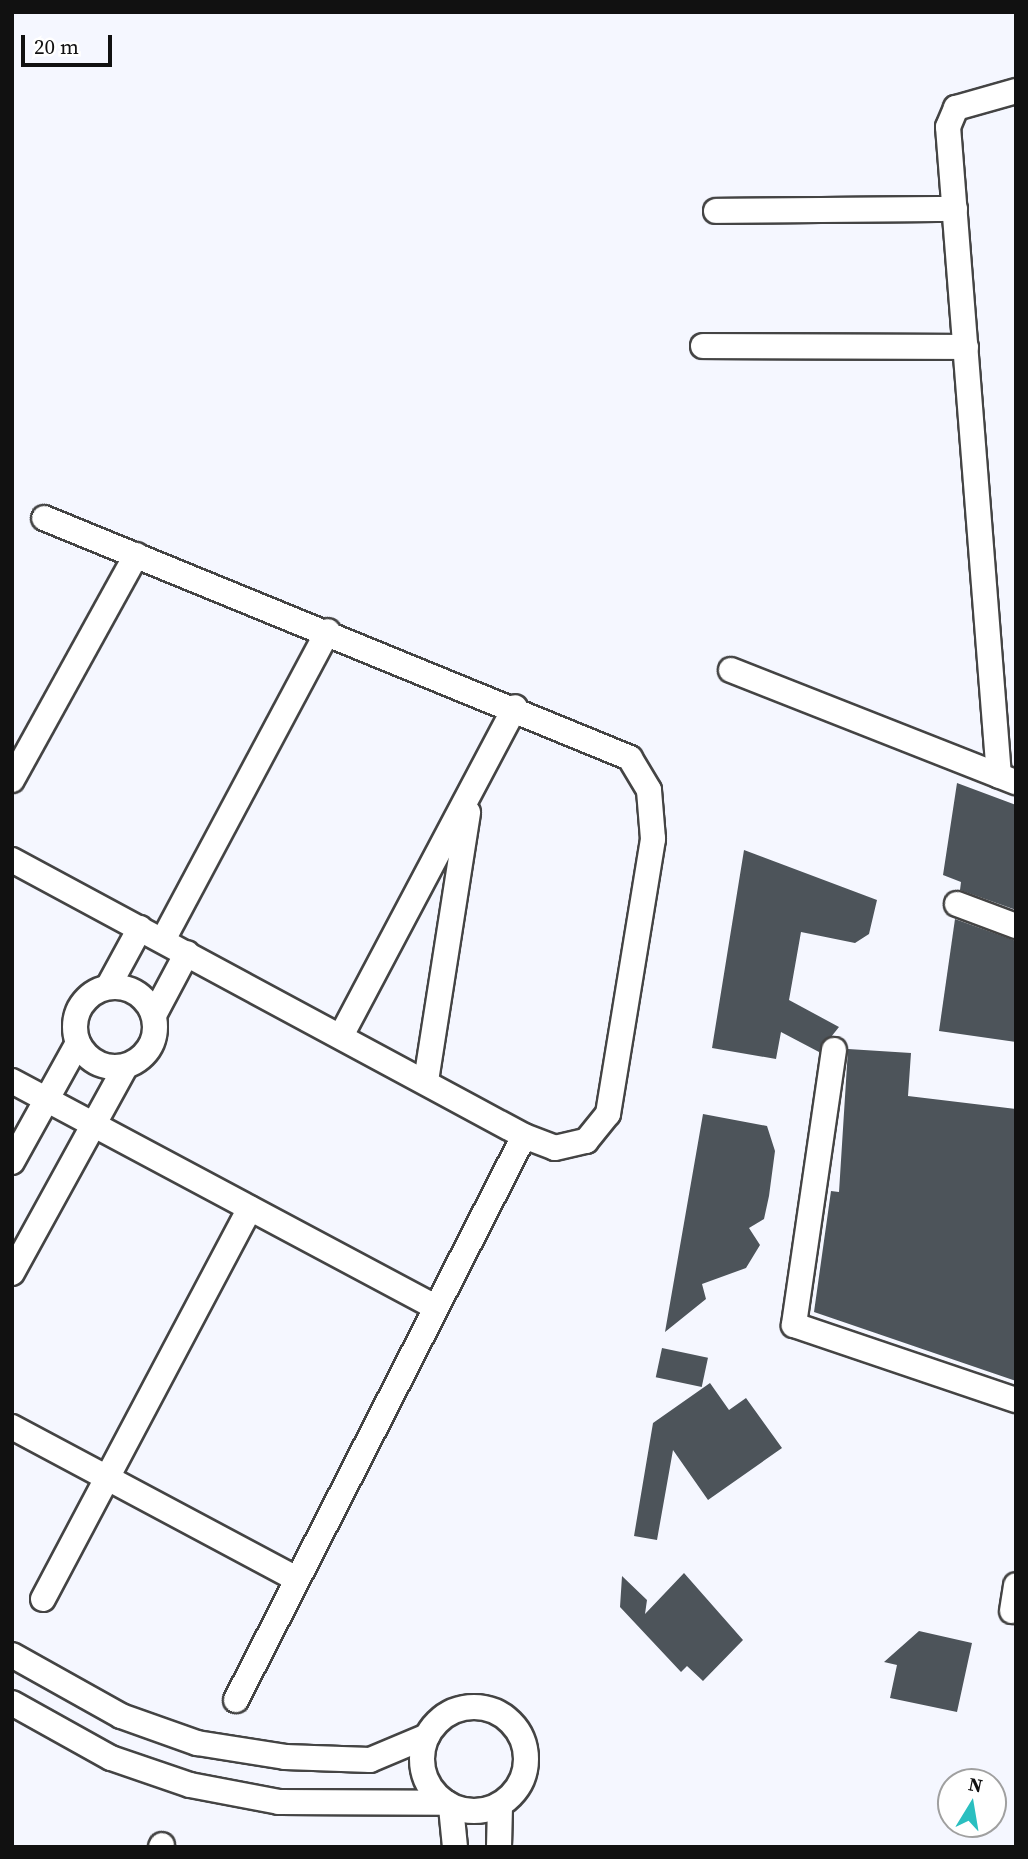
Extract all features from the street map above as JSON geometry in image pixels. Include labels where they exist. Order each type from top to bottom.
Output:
[{"type":"street","points":[[731,670],[1007,779],[948,127],[956,108],[1016,91]]},
{"type":"street","points":[[716,211],[955,209]]},
{"type":"street","points":[[703,346],[966,347]]},
{"type":"street","points":[[12,860],[524,1136],[555,1148],[586,1141],[608,1114],[653,839],[649,790],[630,758],[515,707],[44,518]]},
{"type":"street","points":[[12,780],[136,555]]},
{"type":"street","points":[[163,940],[328,631]]},
{"type":"street","points":[[341,1036],[515,707]]},
{"type":"street","points":[[426,1081],[471,791]]},
{"type":"street","points":[[957,904],[1016,926]]},
{"type":"street","points":[[12,1162],[78,1043],[79,1007],[108,987],[140,928]]},
{"type":"street","points":[[12,1273],[126,1066],[151,1046],[153,1015],[187,953]]},
{"type":"street","points":[[108,987],[140,995],[153,1015]]},
{"type":"street","points":[[78,1043],[95,1062],[126,1066]]},
{"type":"street","points":[[834,1050],[794,1325],[1016,1400]]},
{"type":"street","points":[[12,1081],[436,1307]]},
{"type":"street","points":[[236,1700],[524,1136]]},
{"type":"street","points":[[43,1599],[250,1208]]},
{"type":"street","points":[[12,1427],[297,1579]]},
{"type":"street","points":[[1012,1611],[1016,1585]]},
{"type":"street","points":[[12,1655],[121,1716],[197,1743],[285,1757],[370,1759],[427,1736],[451,1712],[468,1707],[504,1715],[525,1745],[527,1762],[523,1781],[500,1805],[484,1811],[449,1805],[279,1802],[190,1785],[111,1758],[12,1703]]},
{"type":"street","points":[[427,1736],[422,1769],[449,1805],[455,1847]]},
{"type":"street","points":[[499,1847],[500,1805]]},
{"type":"building","points":[[957,783],[1016,805],[1016,910],[960,890],[961,882],[943,875]]},
{"type":"building","points":[[744,850],[877,900],[869,934],[855,943],[801,932],[789,1000],[839,1027],[819,1052],[781,1032],[776,1059],[712,1048]]},
{"type":"building","points":[[955,919],[1016,941],[1016,1042],[939,1031]]},
{"type":"building","points":[[848,1049],[911,1053],[908,1096],[1016,1109],[1016,1381],[814,1312],[831,1191],[839,1192]]},
{"type":"building","points":[[703,1114],[767,1126],[775,1151],[769,1196],[764,1219],[749,1228],[760,1245],[746,1268],[702,1284],[706,1299],[665,1332]]},
{"type":"building","points":[[662,1348],[708,1358],[702,1387],[656,1377]]},
{"type":"building","points":[[710,1383],[729,1410],[746,1398],[782,1448],[708,1500],[673,1450],[657,1540],[634,1536],[653,1423]]},
{"type":"building","points":[[684,1573],[743,1640],[703,1681],[687,1666],[681,1672],[620,1607],[622,1576],[647,1600],[645,1614]]},
{"type":"building","points":[[919,1631],[972,1643],[957,1712],[890,1698],[897,1665],[884,1662]]}]
